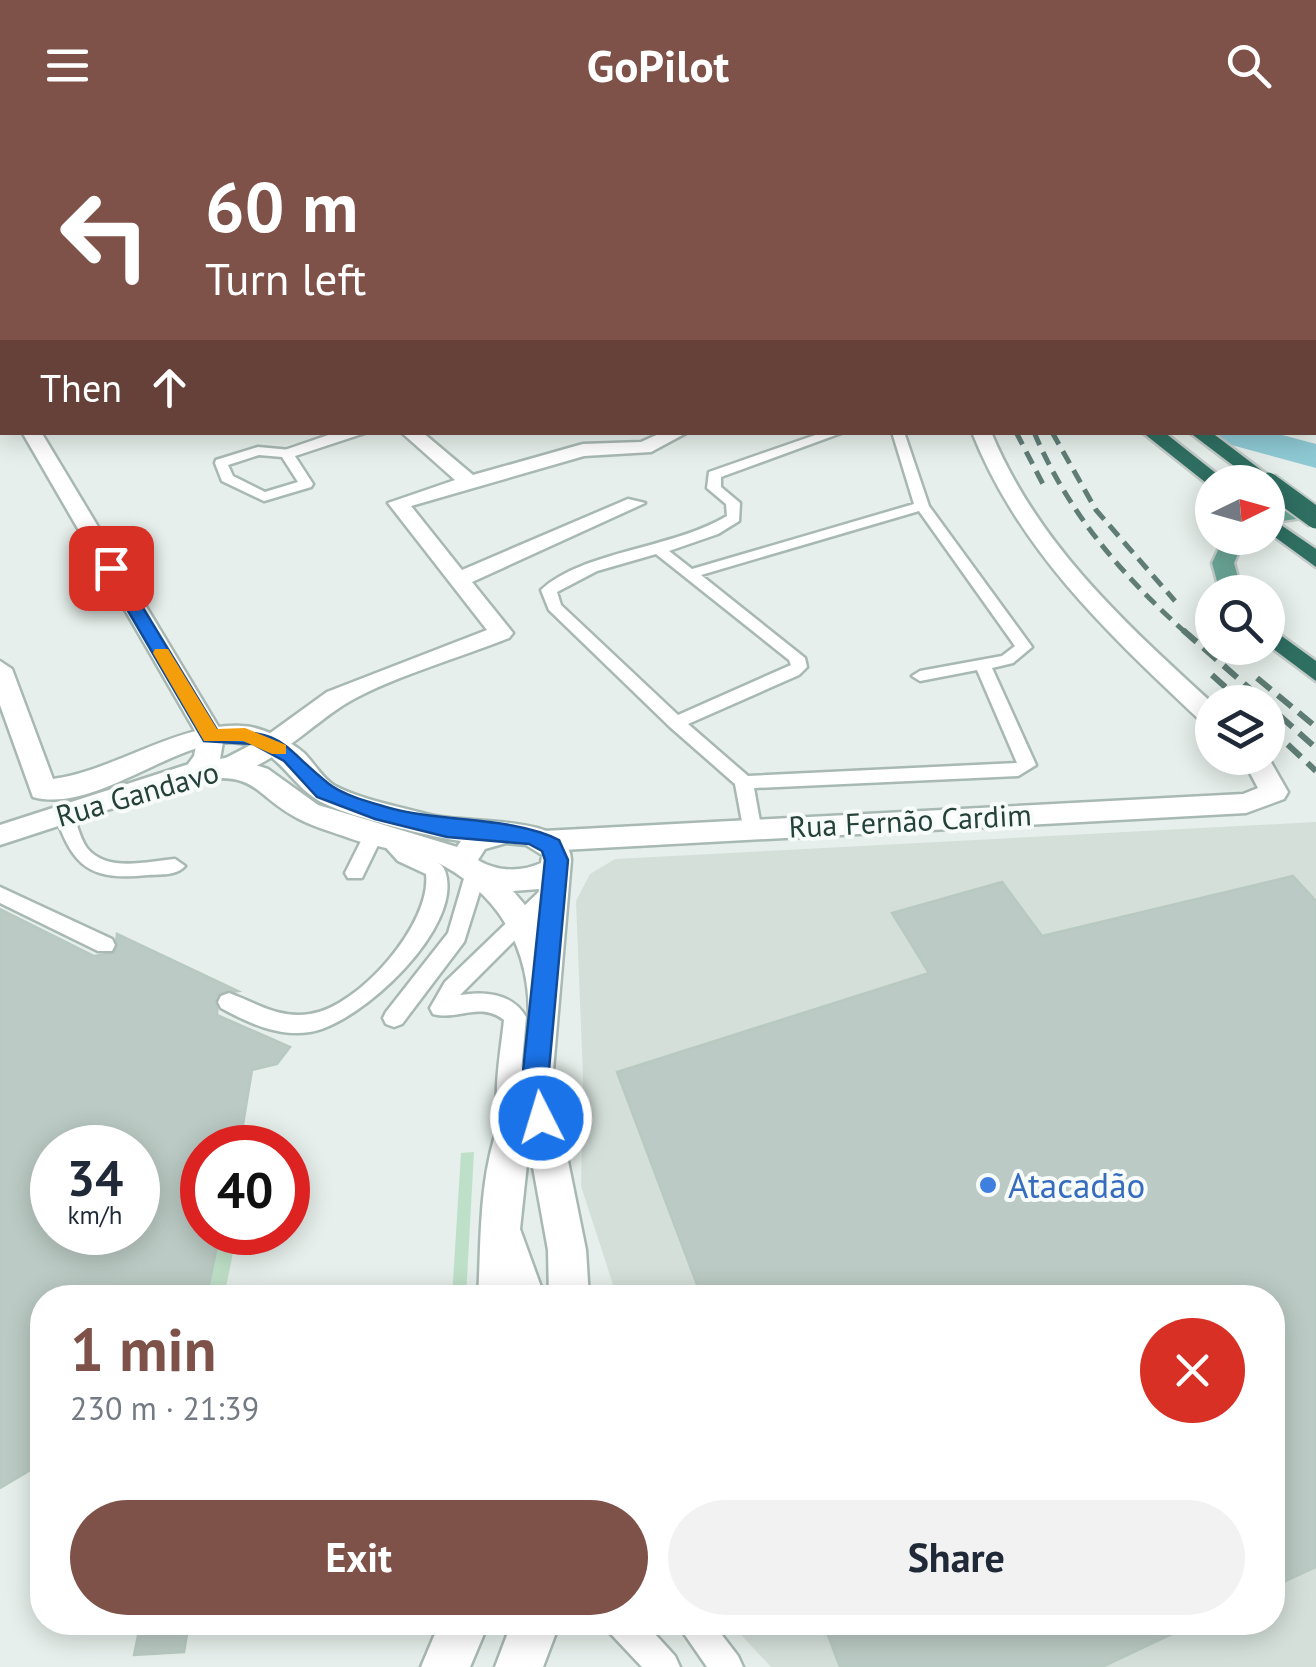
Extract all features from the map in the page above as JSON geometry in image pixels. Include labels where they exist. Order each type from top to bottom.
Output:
[{"type":"highway","points":[[1155,435],[1195,465]]},
{"type":"highway","points":[[1202,435],[1244,465]]},
{"type":"highway","points":[[1285,495],[1316,518]]},
{"type":"highway","points":[[1285,534],[1316,560]]},
{"type":"highway","points":[[1285,647],[1316,673]]},
{"type":"main road","points":[[1285,516],[1316,510]]},
{"type":"street","points":[[33,435],[211,736],[208,760],[196,771]]},
{"type":"street","points":[[286,453],[349,435]]},
{"type":"street","points":[[414,435],[468,481]]},
{"type":"street","points":[[635,502],[456,580],[398,503],[605,447],[626,451],[650,446],[673,435]]},
{"type":"street","points":[[983,435],[1035,533],[1112,623],[1195,702]]},
{"type":"street","name":"Rua Gandavo","points":[[9,832],[196,771],[231,766],[271,745],[336,698],[494,639],[501,633],[499,626],[456,580]]},
{"type":"street","points":[[0,669],[43,790],[9,832]]},
{"type":"street","name":"Rua Gandavo","points":[[43,790],[85,784],[211,736],[245,734],[271,745]]},
{"type":"street","points":[[271,745],[291,756],[324,792],[382,814],[489,834],[518,834],[550,867],[535,1081],[566,1250],[568,1285]]},
{"type":"street","points":[[231,766],[258,776],[308,812],[474,871],[528,881],[550,867]]},
{"type":"street","name":"Rua Fernão Cardim","points":[[550,867],[752,828],[1246,804],[1274,792],[1264,775]]},
{"type":"street","points":[[489,834],[466,850],[474,871],[523,922],[544,980]]},
{"type":"street","points":[[499,1285],[512,1138],[535,1081]]},
{"type":"street","points":[[501,1227],[521,1285]]},
{"type":"street","points":[[446,1667],[459,1635]]},
{"type":"street","points":[[520,1667],[531,1635]]},
{"type":"lane","points":[[752,828],[744,782],[676,723],[548,598],[549,590],[559,583],[708,536],[734,518],[733,503],[714,488],[714,476],[830,435]]},
{"type":"lane","points":[[899,435],[922,506],[1024,647],[1018,655],[984,665],[920,676]]},
{"type":"lane","points":[[258,451],[286,453],[306,484],[264,497],[227,478],[221,463],[258,451]]},
{"type":"lane","points":[[689,574],[922,506]]},
{"type":"lane","points":[[659,550],[797,658],[799,667],[676,723]]},
{"type":"lane","points":[[744,782],[1018,770],[1027,765],[1028,758],[984,665]]},
{"type":"lane","points":[[64,814],[72,846],[86,862],[120,869],[176,866]]},
{"type":"lane","points":[[228,1002],[259,1019],[301,1024],[347,1011],[369,996],[432,914],[439,887],[435,870],[405,856],[381,838],[355,873]]},
{"type":"lane","points":[[512,1138],[509,1083],[515,1016],[508,1008],[487,1002],[441,1008],[453,988],[523,922],[550,867]]},
{"type":"lane","points":[[394,1018],[457,936],[474,871]]},
{"type":"lane","points":[[0,894],[105,946]]},
{"type":"lane","points":[[566,1250],[578,1285]]},
{"type":"lane","points":[[633,1635],[664,1667]]},
{"type":"lane","points":[[702,1635],[727,1667]]},
{"type":"shaded area","name":"Atacadão","points":[[1316,822],[1316,1667],[771,1667],[741,1635],[1285,1635],[1285,1285],[613,1285],[581,1186],[583,1077],[576,901],[590,874],[615,859]]},
{"type":"green space","points":[[474,1152],[467,1285],[453,1285],[461,1153]]},
{"type":"green space","points":[[215,1255],[233,1255],[226,1285],[209,1285]]},
{"type":"building","name":"Atacadão","points":[[1293,876],[1316,901],[1316,1567],[1285,1581],[1285,1285],[697,1285],[617,1072],[929,973],[892,913],[1002,882],[1042,936]]},
{"type":"building","points":[[0,909],[94,956],[115,953],[117,934],[238,991],[218,994],[217,1015],[290,1047],[277,1064],[252,1070],[243,1125],[180,1125],[180,1255],[215,1255],[209,1285],[30,1285],[30,1470],[0,1488]]},
{"type":"building","points":[[138,1635],[187,1635],[184,1652],[134,1655]]},
{"type":"building","points":[[828,1635],[1170,1635],[1102,1667],[840,1667]]},
{"type":"waterway","points":[[1237,435],[1316,456]]},
{"type":"railway","points":[[1018,435],[1046,490]]},
{"type":"railway","points":[[1035,435],[1063,489],[1098,541],[1186,633]]},
{"type":"railway","points":[[1054,435],[1096,510],[1175,601]]},
{"type":"railway","points":[[1183,630],[1246,685]]},
{"type":"railway","points":[[1212,675],[1223,685]]},
{"type":"railway","points":[[1257,678],[1316,727]]},
{"type":"railway","points":[[1285,720],[1316,748]]},
{"type":"railway","points":[[1285,742],[1316,771]]},
{"type":"slow traffic","points":[[162,653],[211,736],[245,734],[279,750]]},
{"type":"place","name":"Atacadão","points":[[988,1185]]},
{"type":"route","points":[[111,568],[211,736],[245,734],[257,738],[291,756],[324,792],[382,814],[447,829],[533,836],[556,852],[535,1081],[541,1118]]}]
